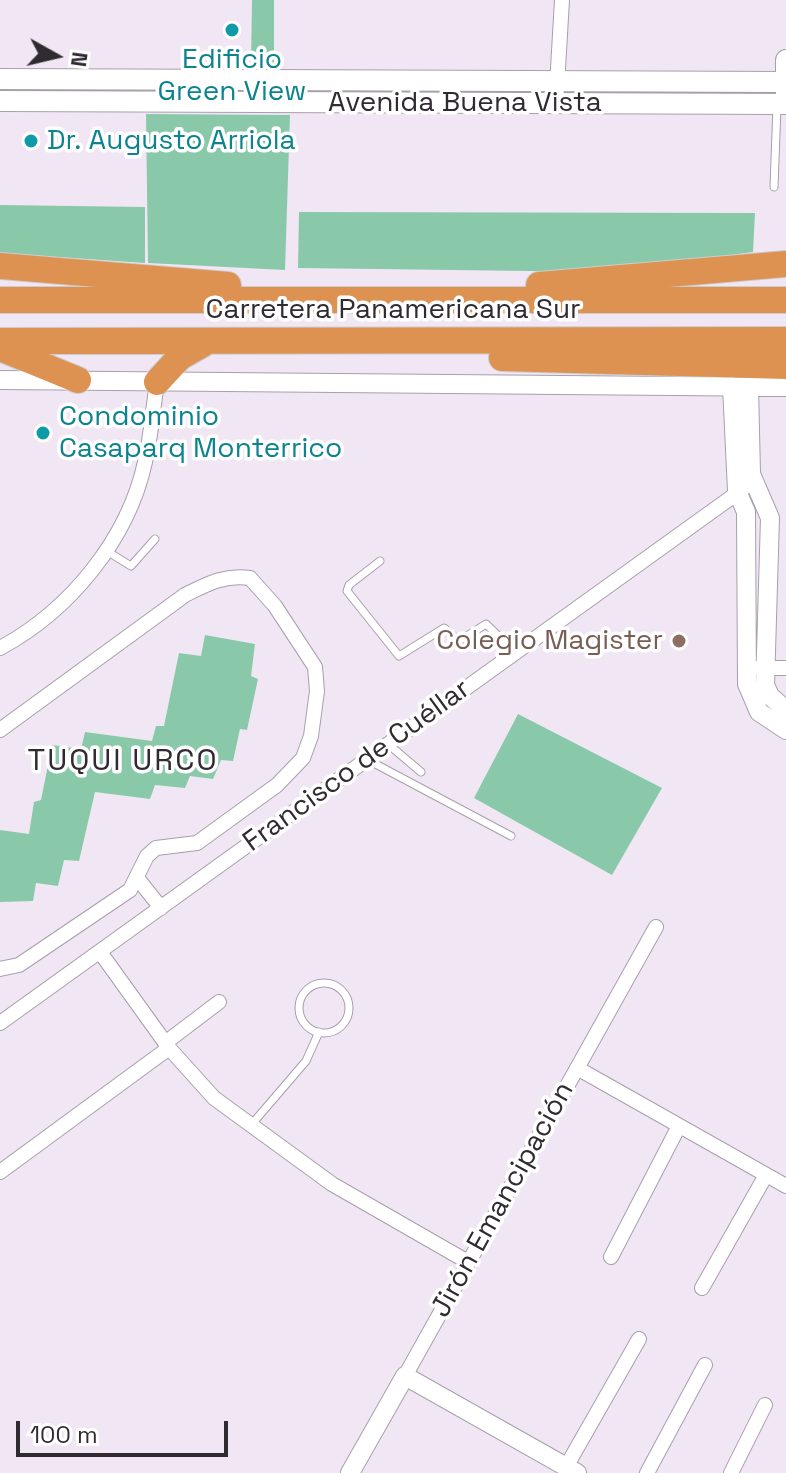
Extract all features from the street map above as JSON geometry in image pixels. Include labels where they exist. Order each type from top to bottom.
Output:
[{"type":"highway","points":[[450,298],[762,256],[786,246]]},
{"type":"highway","points":[[568,281],[786,264]]},
{"type":"highway","points":[[0,266],[145,276],[351,298]]},
{"type":"highway","name":"Carretera Panamericana Sur","points":[[0,300],[786,300]]},
{"type":"highway","name":"Carretera Panamericana Sur","points":[[0,341],[786,340]]},
{"type":"highway","points":[[437,342],[467,356],[786,366]]},
{"type":"highway","points":[[157,382],[180,357],[205,343]]},
{"type":"highway","points":[[0,348],[78,380]]},
{"type":"main road","points":[[784,93],[786,60]]},
{"type":"main road","name":"Avenida Buena Vista","points":[[0,79],[557,82],[784,93]]},
{"type":"main road","points":[[229,103],[230,81]]},
{"type":"main road","name":"Avenida Buena Vista","points":[[0,101],[556,103],[784,93]]},
{"type":"street","points":[[556,103],[562,0]]},
{"type":"street","points":[[0,380],[786,387]]},
{"type":"street","points":[[0,648],[71,598],[105,550],[145,465],[157,382]]},
{"type":"street","points":[[741,386],[755,668],[751,700],[769,721],[786,730]]},
{"type":"street","name":"Francisco de Cuéllar","points":[[0,1023],[746,487]]},
{"type":"street","points":[[0,730],[185,595],[211,581],[233,576],[250,578],[275,606],[315,667],[317,691],[311,736],[303,758],[277,785],[197,843],[156,848],[147,856],[130,890],[19,965],[0,969]]},
{"type":"street","points":[[755,668],[786,668]]},
{"type":"street","points":[[755,668],[770,696],[786,710]]},
{"type":"street","points":[[138,879],[161,908]]},
{"type":"street","name":"Jirón Emancipación","points":[[350,1473],[656,927]]},
{"type":"street","points":[[100,952],[167,1046],[202,1087],[332,1184],[468,1262]]},
{"type":"street","points":[[0,1172],[167,1046],[219,1002]]},
{"type":"street","points":[[577,1068],[786,1186]]},
{"type":"street","points":[[611,1257],[679,1126]]},
{"type":"street","points":[[702,1288],[766,1175]]},
{"type":"street","points":[[405,1376],[570,1470],[639,1339]]},
{"type":"street","points":[[647,1473],[705,1365]]},
{"type":"street","points":[[731,1473],[765,1405]]},
{"type":"lane","points":[[774,187],[784,93]]},
{"type":"lane","points":[[105,550],[131,566],[155,539]]},
{"type":"lane","points":[[380,561],[349,585],[347,591],[399,656],[444,628],[459,641],[486,624],[515,652]]},
{"type":"lane","points":[[388,744],[421,772]]},
{"type":"lane","points":[[366,759],[511,836]]},
{"type":"lane","points":[[329,984],[342,990],[349,1010],[339,1028],[319,1032],[307,1026],[299,1006],[309,988],[329,984]]},
{"type":"lane","points":[[252,1124],[306,1061],[319,1032]]},
{"type":"green space","points":[[252,0],[274,0],[274,64],[251,63]]},
{"type":"green space","points":[[146,114],[290,115],[285,270],[148,263]]},
{"type":"green space","points":[[0,205],[145,207],[145,263],[0,253]]},
{"type":"green space","points":[[299,212],[755,213],[753,252],[606,272],[298,268]]},
{"type":"green space","points":[[205,635],[255,644],[251,676],[258,679],[247,730],[240,729],[233,761],[221,760],[213,779],[190,776],[185,788],[155,785],[150,799],[95,792],[79,861],[64,860],[58,886],[36,883],[33,901],[0,902],[0,830],[29,834],[34,802],[41,800],[52,745],[81,749],[85,732],[152,741],[156,726],[164,726],[179,653],[201,656]]},
{"type":"green space","points":[[518,714],[662,788],[612,875],[474,798]]},
{"type":"place","name":"Edificio Green View","points":[[232,30]]},
{"type":"place","name":"Dr. Augusto Arriola","points":[[31,141]]},
{"type":"place","name":"Condominio Casaparq Monterrico","points":[[43,433]]},
{"type":"place","name":"Colegio Magister","points":[[679,641]]},
{"type":"district","name":"TUQUI URCO","points":[[123,762]]}]
